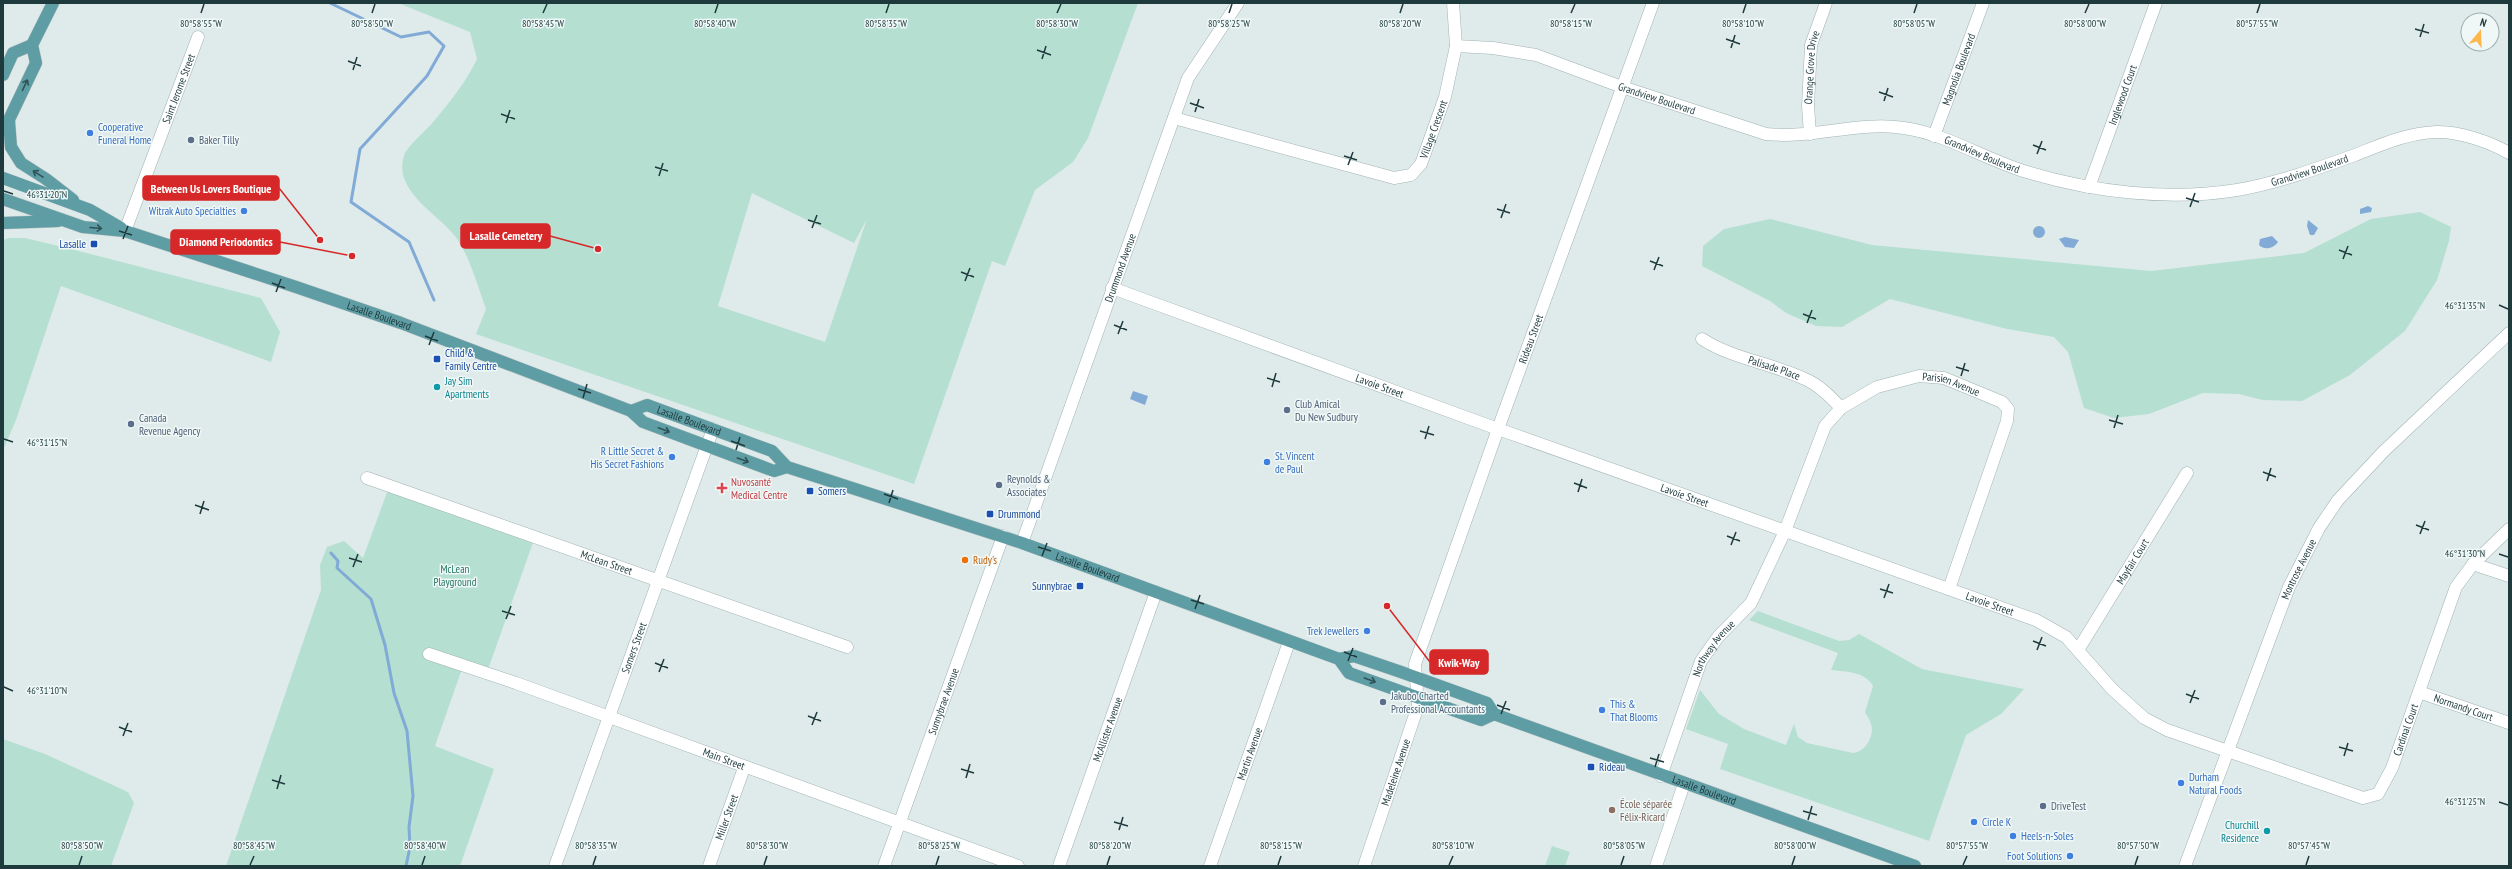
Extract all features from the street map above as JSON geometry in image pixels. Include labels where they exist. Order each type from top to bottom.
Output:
[{"type":"main road","points":[[3,75],[13,53],[32,44],[53,3]]},
{"type":"main road","points":[[3,133],[36,63],[32,44]]},
{"type":"main road","points":[[9,121],[11,148],[21,163],[46,179],[80,206]]},
{"type":"main road","name":"Lasalle Boulevard","points":[[3,178],[80,206],[125,231],[401,323],[631,411],[643,422],[774,471],[787,467]]},
{"type":"main road","name":"Lasalle Boulevard","points":[[3,199],[83,227],[125,231]]},
{"type":"main road","points":[[3,223],[68,222]]},
{"type":"main road","name":"Lasalle Boulevard","points":[[631,411],[647,405],[772,451],[787,467],[1003,536],[1289,642],[1339,659],[1354,656],[1416,677],[1487,703],[1494,714],[1660,776],[1915,866]]},
{"type":"main road","points":[[1339,659],[1349,673],[1417,698],[1482,720],[1494,714]]},
{"type":"street","name":"Drummond Avenue","points":[[1022,543],[1188,78],[1238,3]]},
{"type":"street","name":"Village Crescent","points":[[1174,118],[1394,178],[1411,175],[1421,164],[1440,112],[1456,46],[1453,3]]},
{"type":"street","name":"Rideau Street","points":[[1416,677],[1416,664],[1498,429],[1653,3]]},
{"type":"street","name":"Orange Grove Drive","points":[[1810,134],[1808,106],[1811,45],[1826,3]]},
{"type":"street","name":"Magnolia Boulevard","points":[[1934,136],[1983,3]]},
{"type":"street","name":"Inglewood Court","points":[[2089,187],[2156,3]]},
{"type":"street","name":"Saint Jerome Street","points":[[125,231],[198,37]]},
{"type":"street","name":"Grandview Boulevard","points":[[1456,46],[1493,48],[1536,55],[1622,87],[1766,134],[1788,136],[1875,126],[1905,128],[1934,136],[2027,172],[2089,187],[2173,195],[2236,190],[2297,175],[2409,135],[2438,132],[2490,142],[2509,153]]},
{"type":"street","name":"Lavoie Street","points":[[1112,288],[1498,429],[2036,620],[2066,637],[2112,689],[2144,718],[2167,730],[2226,750]]},
{"type":"street","name":"Montrose Avenue","points":[[2185,866],[2226,750],[2289,587],[2319,528],[2338,500],[2384,451],[2509,333]]},
{"type":"street","name":"Palisade Place","points":[[1702,338],[1717,348],[1805,379],[1828,394],[1841,408]]},
{"type":"street","name":"Parisien Avenue","points":[[1786,531],[1825,426],[1841,408],[1877,387],[1919,376],[1944,378],[2002,402],[2008,409],[2007,421],[1949,589]]},
{"type":"street","name":"Somers Street","points":[[555,866],[713,429]]},
{"type":"street","name":"Mayfair Court","points":[[2078,650],[2187,473]]},
{"type":"street","name":"McLean Street","points":[[367,478],[847,647]]},
{"type":"street","name":"Cardinal Court","points":[[2226,750],[2363,798],[2378,794],[2392,768],[2456,587],[2473,564],[2509,529]]},
{"type":"street","name":"Northway Avenue","points":[[1660,776],[1701,661],[1718,637],[1751,603],[1786,531]]},
{"type":"street","name":"Sunnybrae Avenue","points":[[884,866],[1003,536]]},
{"type":"street","points":[[2473,564],[2509,576]]},
{"type":"street","name":"McAllister Avenue","points":[[1059,866],[1156,592]]},
{"type":"street","name":"Martin Avenue","points":[[1210,866],[1289,642]]},
{"type":"street","name":"Main Street","points":[[429,654],[1018,866]]},
{"type":"street","name":"Madeleine Avenue","points":[[1364,866],[1418,706],[1416,677]]},
{"type":"street","name":"Normandy Court","points":[[2418,692],[2509,723]]},
{"type":"street","name":"Miller Street","points":[[709,866],[744,768]]},
{"type":"street","points":[[1656,866],[1684,784]]},
{"type":"green space","points":[[398,3],[1138,3],[1088,138],[1073,162],[1035,190],[1005,266],[992,261],[914,484],[476,334],[486,309],[465,252],[455,236],[411,191],[405,180],[402,169],[406,152],[452,99],[468,76],[477,59],[470,32]],"holes":[[[752,193],[854,243],[867,219],[825,342],[718,306]]]},
{"type":"green space","points":[[2420,212],[2451,227],[2449,241],[2437,280],[2405,331],[2350,375],[2302,401],[2263,400],[2239,394],[2203,393],[2149,414],[2114,418],[2084,408],[2068,352],[2054,337],[2007,329],[1890,299],[1842,327],[1816,326],[1786,313],[1770,301],[1702,266],[1703,246],[1724,229],[1770,219],[1872,245],[2151,271],[2304,253],[2371,219]]},
{"type":"green space","points":[[9,238],[25,238],[261,298],[280,332],[271,362],[61,286],[16,420],[3,450],[3,240]]},
{"type":"green space","name":"McLean Playground","points":[[389,487],[535,537],[486,675],[463,666],[435,746],[494,769],[460,866],[226,866],[321,590],[320,565],[327,547],[344,541],[363,558]]},
{"type":"green space","points":[[1758,611],[1839,641],[1849,640],[1859,634],[1922,669],[2024,689],[2001,714],[1966,735],[1929,841],[1720,769],[1728,744],[1686,729],[1700,690],[1719,714],[1744,729],[1786,745],[1794,724],[1798,737],[1807,743],[1853,753],[1861,750],[1868,743],[1872,729],[1865,712],[1873,686],[1869,681],[1865,677],[1855,673],[1831,670],[1838,653],[1749,620]]},
{"type":"green space","points":[[3,739],[45,754],[128,792],[134,803],[111,866],[3,866]]},
{"type":"green space","points":[[1552,846],[1570,852],[1565,866],[1545,866]]},
{"type":"water","points":[[2368,206],[2372,208],[2371,212],[2360,214],[2360,209]]},
{"type":"water","points":[[2308,220],[2318,228],[2314,235],[2310,235],[2307,226]]},
{"type":"water","points":[[2039,226],[2043,228],[2045,232],[2043,236],[2039,238],[2035,236],[2033,232],[2035,228]]},
{"type":"water","points":[[2272,236],[2278,242],[2274,246],[2264,248],[2259,245],[2260,239]]},
{"type":"water","points":[[2065,237],[2079,240],[2074,248],[2065,247],[2059,239]]},
{"type":"water","points":[[1133,391],[1148,396],[1145,405],[1130,399]]},
{"type":"waterway","points":[[330,3],[401,37],[429,32],[444,46],[427,76],[360,149],[351,202],[409,242],[434,300]]},
{"type":"waterway","points":[[331,553],[338,561],[337,568],[371,599],[385,645],[394,693],[407,731],[413,796],[409,827],[410,847],[406,866]]},
{"type":"place","name":"Cooperative Funeral Home","points":[[90,133]]},
{"type":"place","name":"Baker Tilly","points":[[191,140]]},
{"type":"place","name":"Witrak Auto Specialties","points":[[244,211]]},
{"type":"place","name":"Between Us Lovers Boutique","points":[[320,240]]},
{"type":"place","name":"Lasalle","points":[[94,244]]},
{"type":"place","name":"Lasalle Cemetery","points":[[598,249]]},
{"type":"place","name":"Diamond Periodontics","points":[[352,256]]},
{"type":"place","name":"Child & Family Centre","points":[[437,359]]},
{"type":"place","name":"Jay Sim Apartments","points":[[437,387]]},
{"type":"place","name":"Club Amical Du New Sudbury","points":[[1287,410]]},
{"type":"place","name":"Canada Revenue Agency","points":[[131,424]]},
{"type":"place","name":"R Little Secret & His Secret Fashions","points":[[672,457]]},
{"type":"place","name":"St. Vincent de Paul","points":[[1267,462]]},
{"type":"place","name":"Reynolds & Associates","points":[[999,485]]},
{"type":"place","name":"Nuvosanté Medical Centre","points":[[722,488]]},
{"type":"place","name":"Somers","points":[[810,491]]},
{"type":"place","name":"Drummond","points":[[990,514]]},
{"type":"place","name":"Rudy's","points":[[965,560]]},
{"type":"place","name":"Sunnybrae","points":[[1080,586]]},
{"type":"place","name":"Kwik-Way","points":[[1387,606]]},
{"type":"place","name":"Trek Jewellers","points":[[1367,631]]},
{"type":"place","name":"Jakubo Charted Professional Accountants","points":[[1383,702]]},
{"type":"place","name":"This & That Blooms","points":[[1602,710]]},
{"type":"place","name":"Rideau","points":[[1591,767]]},
{"type":"place","name":"Durham Natural Foods","points":[[2181,783]]},
{"type":"place","name":"DriveTest","points":[[2043,806]]},
{"type":"place","name":"École séparée Félix-Ricard","points":[[1612,810]]},
{"type":"place","name":"Circle K","points":[[1974,822]]},
{"type":"place","name":"Churchill Residence","points":[[2267,831]]},
{"type":"place","name":"Heels-n-Soles","points":[[2013,836]]},
{"type":"place","name":"Foot Solutions","points":[[2070,856]]}]
